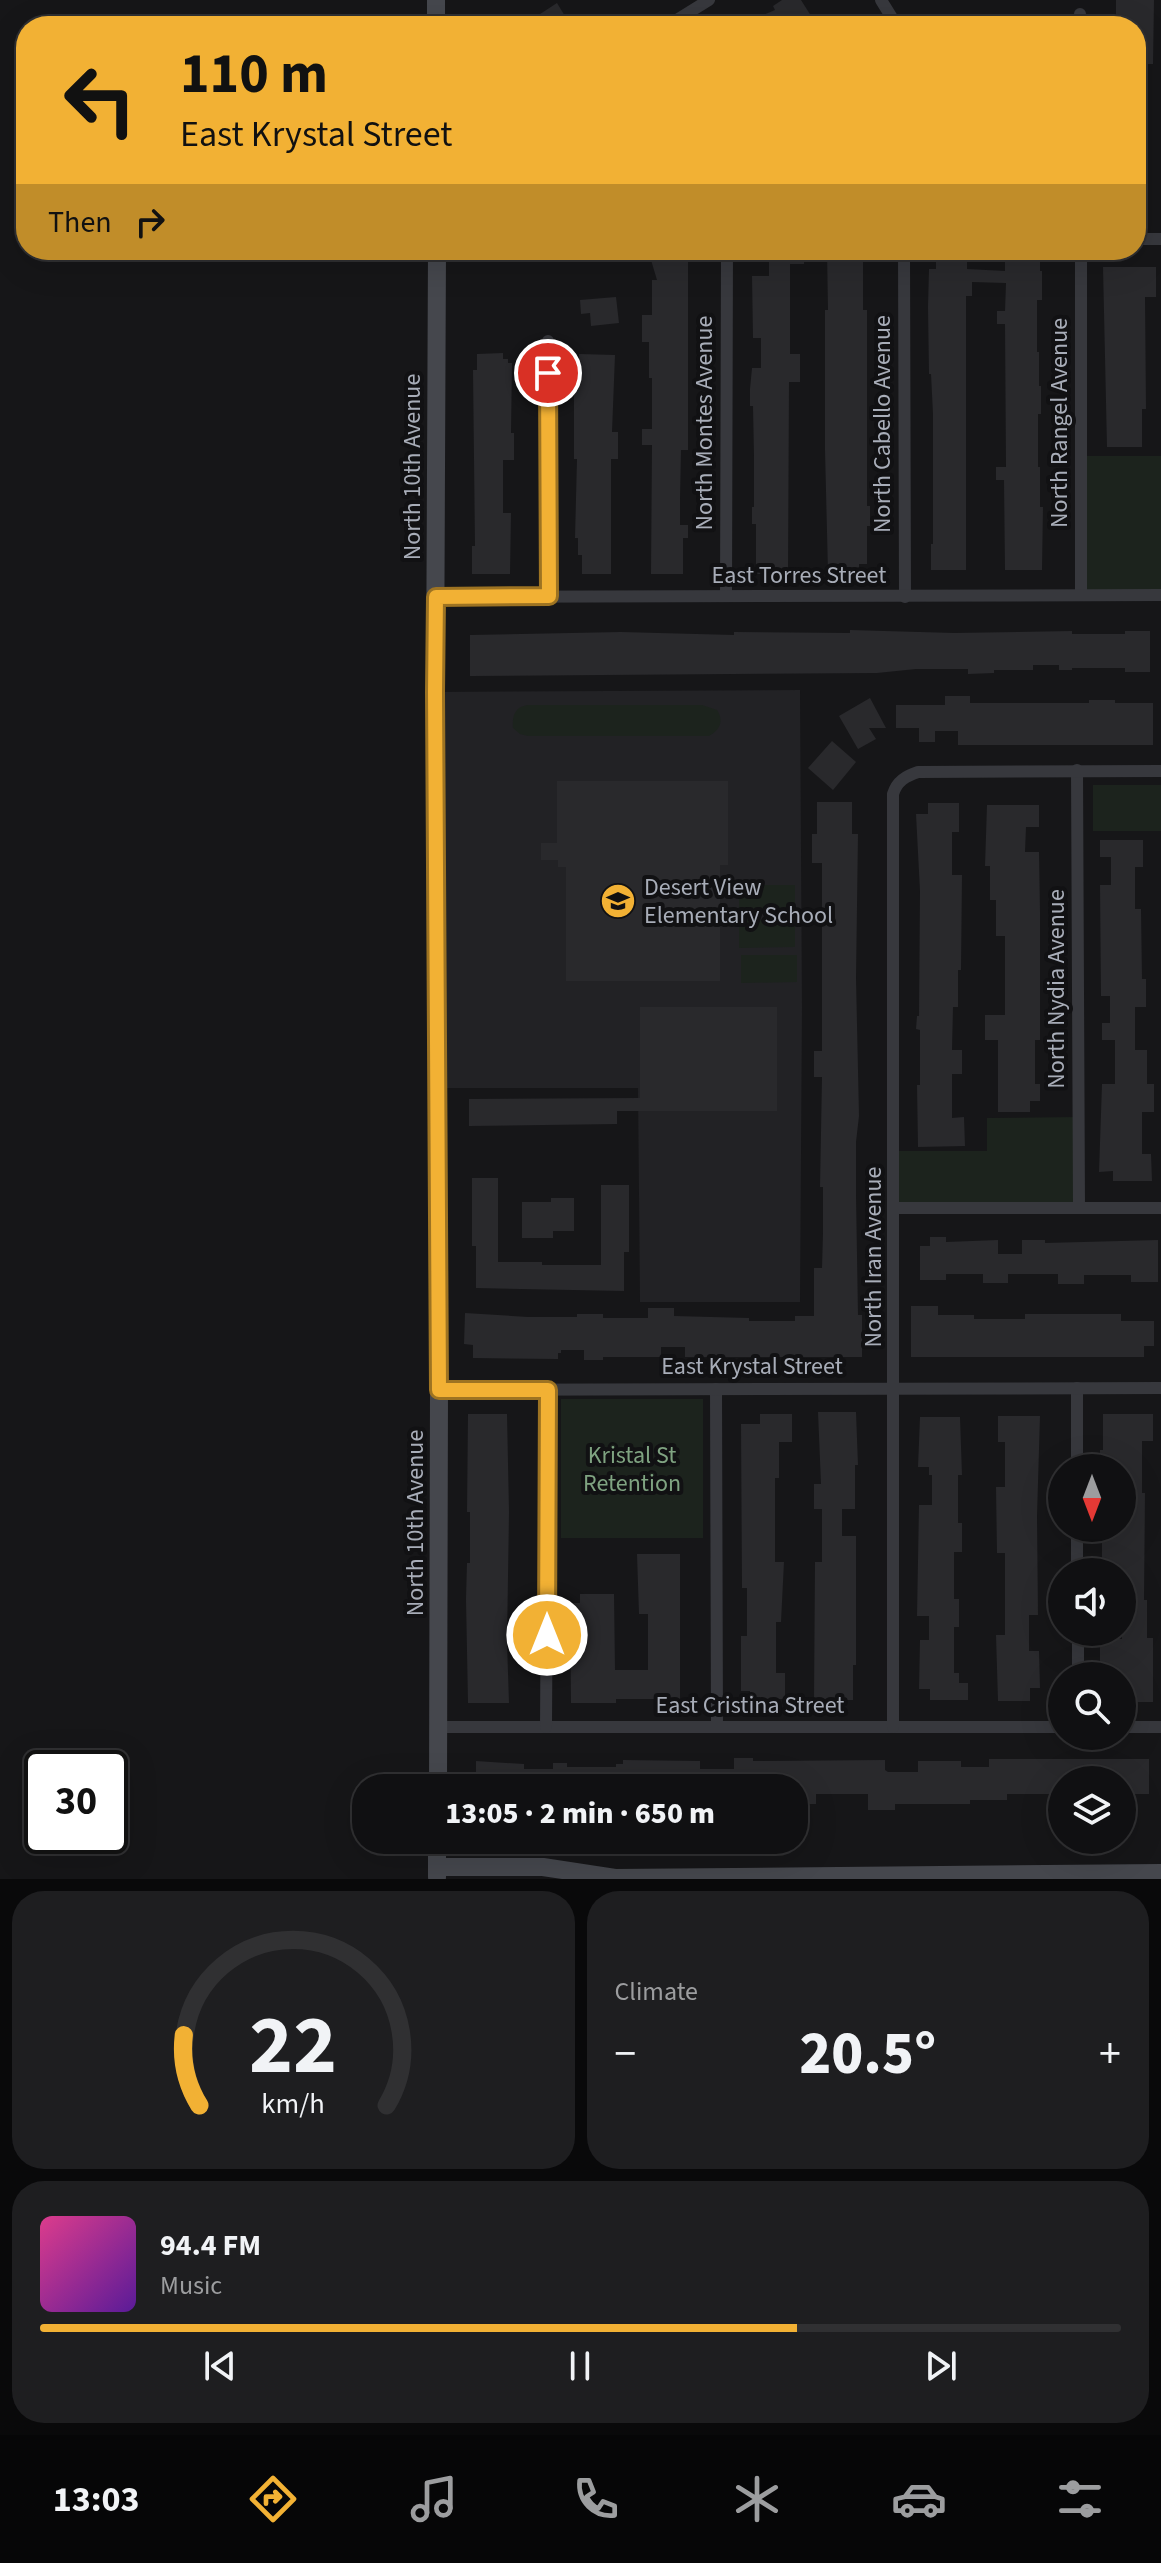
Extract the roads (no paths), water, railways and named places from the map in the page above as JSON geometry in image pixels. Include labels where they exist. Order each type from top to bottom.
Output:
[{"type":"main road","name":"North 10th Avenue","points":[[437,260],[438,1774]]},
{"type":"main road","points":[[437,1873],[543,1867],[612,1878],[1161,1873]]},
{"type":"street","points":[[683,16],[709,0]]},
{"type":"street","name":"North Montes Avenue","points":[[726,596],[727,260]]},
{"type":"street","name":"North Cabello Avenue","points":[[904,260],[905,597]]},
{"type":"street","name":"North Rangel Avenue","points":[[1081,260],[1081,595]]},
{"type":"street","points":[[548,341],[549,596]]},
{"type":"street","name":"East Torres Street","points":[[436,597],[1161,595]]},
{"type":"street","points":[[1077,770],[1161,771]]},
{"type":"street","name":"North Iran Avenue","points":[[893,1727],[895,787],[905,777],[918,772],[1077,770]]},
{"type":"street","name":"North Nydia Avenue","points":[[1077,770],[1079,1208]]},
{"type":"street","points":[[895,1208],[1161,1208]]},
{"type":"street","points":[[1077,1388],[1077,1454]]},
{"type":"street","name":"East Krystal Street","points":[[439,1390],[1161,1388]]},
{"type":"street","points":[[716,1389],[717,1727]]},
{"type":"street","points":[[546,1727],[548,1390]]},
{"type":"street","name":"East Cristina Street","points":[[438,1727],[1048,1727]]},
{"type":"street","points":[[1136,1727],[1161,1727]]},
{"type":"place","name":"Desert View Elementary School","points":[[618,901]]},
{"type":"park label","name":"Kristal St Retention","points":[[632,1469]]}]
